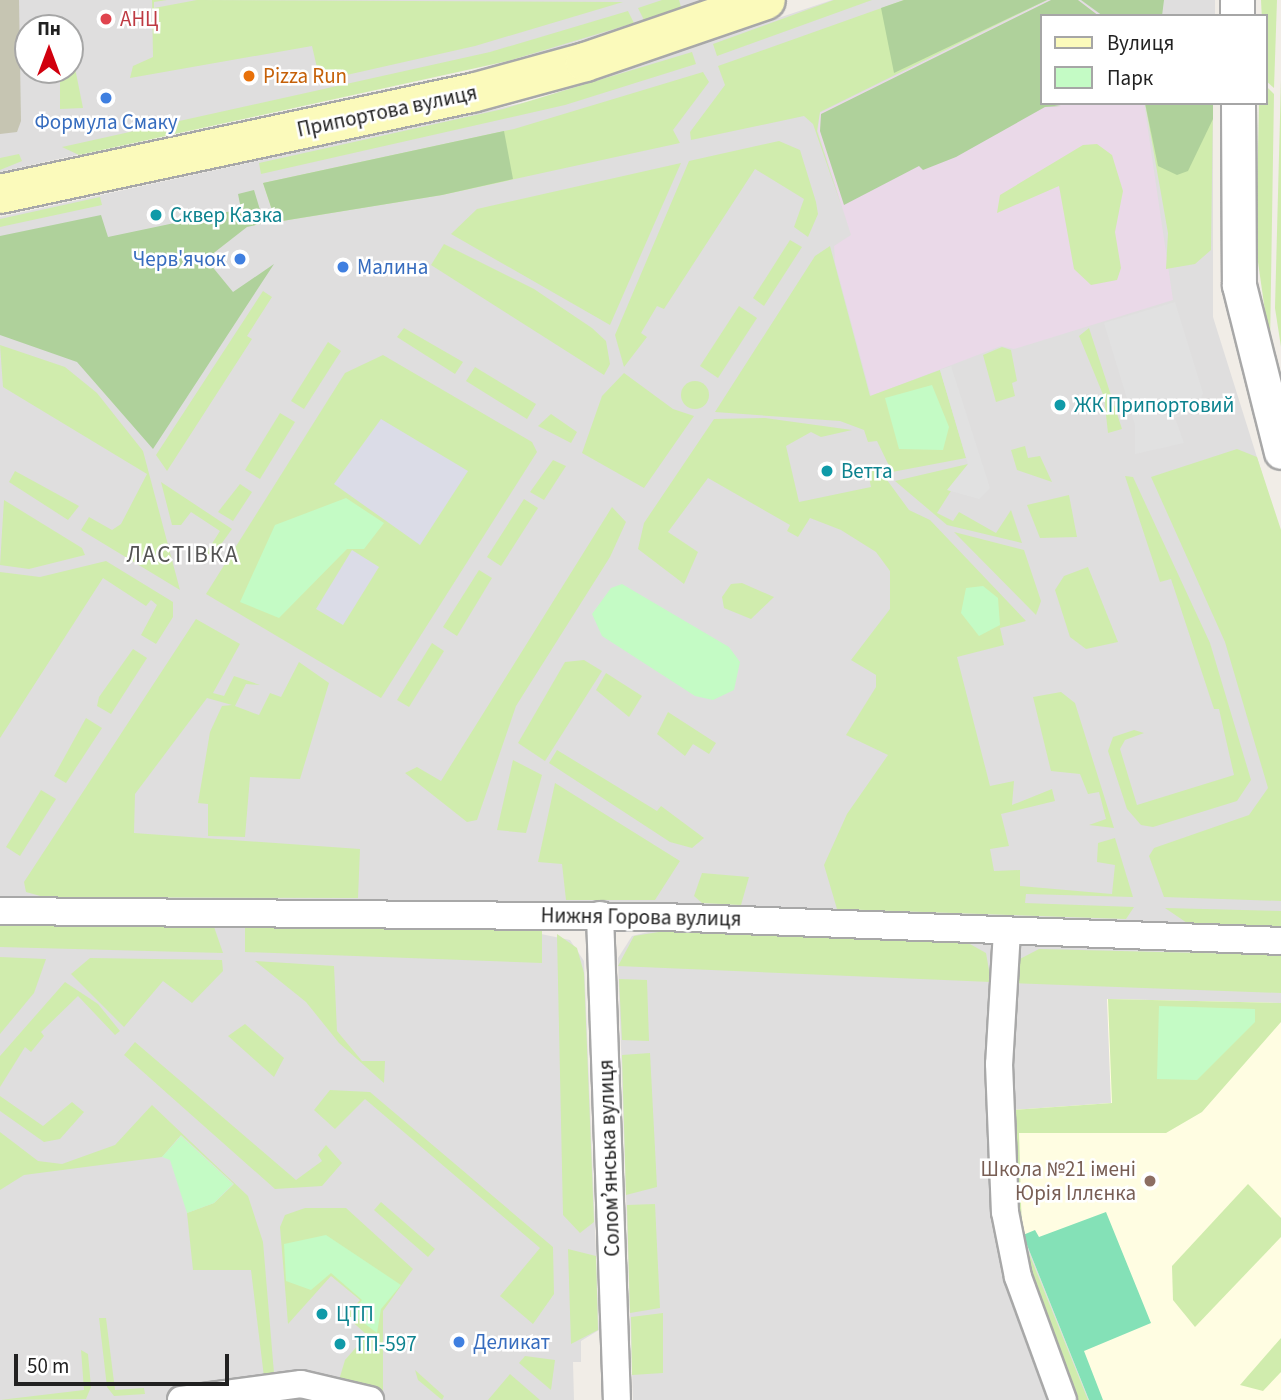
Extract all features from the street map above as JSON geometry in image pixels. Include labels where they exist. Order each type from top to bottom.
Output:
[{"type":"main road","name":"Припортова вулиця","points":[[0,194],[471,93],[585,62],[766,0]]},
{"type":"street","points":[[1238,105],[1239,285],[1281,452]]},
{"type":"street","name":"Нижня Горова вулиця","points":[[0,911],[600,915],[1281,941]]},
{"type":"street","name":"Соломʼянська вулиця","points":[[600,915],[617,1400]]},
{"type":"street","points":[[1007,931],[999,1064],[1005,1212],[1018,1277],[1063,1400]]},
{"type":"street","points":[[181,1400],[312,1384],[370,1400]]},
{"type":"shaded area","points":[[0,0],[705,0],[551,50],[0,172]]},
{"type":"shaded area","points":[[0,0],[19,0],[19,14],[14,14],[14,84],[20,84],[21,121],[17,132],[0,134]]},
{"type":"shaded area","points":[[832,0],[1215,0],[1215,14],[1040,14],[1040,105],[1213,105],[1213,317],[1281,534],[1281,929],[678,903],[0,898],[0,217],[532,101]]},
{"type":"shaded area","points":[[1049,0],[1079,0],[1098,14],[1040,14],[1040,105],[1144,105],[1173,300],[1014,349],[1001,346],[871,396],[835,262],[834,246],[851,235],[818,131],[820,113]]},
{"type":"shaded area","points":[[1175,302],[1203,393],[1196,411],[1175,418],[1184,443],[1135,454],[1135,425],[1104,323]]},
{"type":"shaded area","points":[[951,366],[990,488],[979,499],[947,490],[968,464],[940,370]]},
{"type":"shaded area","points":[[381,419],[468,471],[420,545],[334,484]]},
{"type":"shaded area","points":[[352,550],[379,567],[343,625],[316,609]]},
{"type":"shaded area","points":[[0,924],[507,927],[570,940],[584,961],[599,1330],[581,1341],[581,1362],[573,1362],[574,1400],[0,1400]]},
{"type":"shaded area","points":[[660,929],[1281,954],[1281,1400],[633,1400],[618,958],[632,936]]},
{"type":"shaded area","name":"Школа №21 імені Юрія Іллєнка","points":[[1107,999],[1281,1003],[1281,1400],[1089,1400],[1023,1235],[1014,1110],[1111,1103]]},
{"type":"green space","points":[[152,0],[167,0],[154,2],[154,8],[197,0],[623,2],[475,46],[320,81],[312,46],[130,78],[133,66],[153,57]]},
{"type":"green space","points":[[662,0],[679,0],[681,7],[644,20],[638,8]]},
{"type":"green space","points":[[834,0],[872,0],[717,56],[713,44]]},
{"type":"green space","points":[[904,0],[1047,0],[820,112],[817,131],[841,205],[813,124],[804,116],[691,140],[690,132],[725,85],[718,66]]},
{"type":"green space","points":[[904,0],[1047,0],[894,73],[881,8]]},
{"type":"green space","points":[[1051,0],[1078,0],[1096,14],[1040,14],[1040,105],[1061,106],[1045,107],[956,157],[923,170],[919,166],[844,205],[820,131],[821,114]]},
{"type":"green space","points":[[1081,0],[1164,0],[1162,14],[1100,14]]},
{"type":"green space","points":[[1261,0],[1277,0],[1274,88],[1267,82],[1267,14],[1262,14]]},
{"type":"green space","points":[[628,11],[634,23],[508,61],[79,155],[62,147],[490,52]]},
{"type":"green space","points":[[692,52],[696,64],[565,105],[261,174],[259,163],[503,109]]},
{"type":"green space","points":[[703,72],[709,82],[673,130],[680,143],[442,195],[276,222],[263,183],[514,129]]},
{"type":"green space","points":[[1281,79],[1281,347],[1275,308]]},
{"type":"green space","points":[[60,84],[78,84],[83,108],[60,109]]},
{"type":"green space","points":[[1267,87],[1274,94],[1270,346],[1256,248],[1259,105],[1267,105]]},
{"type":"green space","points":[[1145,105],[1213,105],[1211,250],[1195,264],[1166,269],[1168,233]]},
{"type":"green space","points":[[1145,105],[1213,105],[1213,119],[1188,171],[1177,175],[1158,166]]},
{"type":"green space","points":[[504,131],[513,179],[442,195],[276,222],[263,183]]},
{"type":"green space","points":[[779,141],[800,150],[816,202],[818,214],[808,237],[794,227],[804,199],[755,169],[664,309],[657,306],[641,333],[647,337],[624,367],[615,335],[689,161]]},
{"type":"green space","points":[[1097,144],[1112,155],[1123,191],[1115,232],[1121,268],[1117,280],[1091,285],[1074,269],[1059,186],[997,213],[1000,195],[1083,145]]},
{"type":"green space","points":[[19,154],[22,161],[0,170],[0,158]]},
{"type":"green space","points":[[681,163],[610,325],[451,234],[477,209]]},
{"type":"green space","points":[[254,190],[264,223],[247,227],[206,259],[233,292],[274,264],[153,449],[77,362],[0,335],[0,236],[101,215],[108,237],[241,209],[238,194]]},
{"type":"green space","points":[[100,197],[102,205],[0,227],[0,219]]},
{"type":"green space","points":[[790,240],[802,247],[764,306],[753,298]]},
{"type":"green space","points":[[444,244],[534,289],[592,328],[606,341],[610,364],[604,375],[431,265]]},
{"type":"green space","points":[[830,246],[870,396],[940,370],[966,458],[892,472],[877,441],[868,442],[864,430],[840,421],[715,412],[815,256]]},
{"type":"green space","points":[[263,291],[272,297],[247,336],[252,339],[167,471],[156,455]]},
{"type":"green space","points":[[739,306],[757,318],[718,378],[700,366]]},
{"type":"green space","points":[[404,328],[463,362],[455,374],[397,337]]},
{"type":"green space","points":[[1089,328],[1122,429],[1108,433],[1104,397],[1079,336]]},
{"type":"green space","points":[[328,342],[341,351],[304,409],[291,401]]},
{"type":"green space","points":[[0,345],[65,367],[97,393],[143,451],[180,590],[81,530],[89,517],[112,530],[121,524],[147,474],[3,387]]},
{"type":"green space","points":[[1002,347],[1011,350],[1017,381],[1012,383],[1015,396],[996,402],[983,355]]},
{"type":"green space","points":[[383,355],[532,442],[537,452],[381,698],[206,594],[345,373]]},
{"type":"green space","points":[[475,367],[536,404],[527,419],[466,381]]},
{"type":"green space","points":[[624,373],[673,409],[694,416],[644,488],[582,453],[602,396]]},
{"type":"green space","points":[[695,381],[705,385],[709,395],[705,405],[695,409],[685,405],[681,395],[685,385]]},
{"type":"green space","points":[[932,385],[949,427],[943,450],[899,449],[885,398]]},
{"type":"green space","points":[[280,413],[295,422],[260,479],[245,470]]},
{"type":"green space","points":[[551,414],[577,432],[571,443],[538,426]]},
{"type":"green space","points":[[765,418],[852,430],[821,437],[811,432],[786,446],[799,502],[871,487],[867,467],[876,465],[909,510],[930,520],[1026,621],[1000,628],[1004,645],[957,657],[990,786],[1014,781],[1012,805],[1052,789],[1055,801],[1001,814],[1009,846],[990,849],[994,871],[1020,870],[1020,886],[1112,894],[1115,865],[1097,862],[1098,843],[1115,838],[1133,897],[1026,894],[1025,903],[1134,907],[1126,919],[837,909],[824,865],[847,814],[888,755],[846,735],[876,687],[876,675],[851,660],[890,609],[890,571],[876,552],[841,530],[810,518],[798,537],[787,531],[790,525],[708,478],[668,532],[698,552],[684,584],[638,549],[644,523],[714,419]]},
{"type":"green space","points":[[1025,446],[1028,458],[1040,456],[1052,482],[1017,470],[1011,450]]},
{"type":"green space","points":[[1237,449],[1257,457],[1281,530],[1281,901],[1164,897],[1149,856],[1154,848],[1249,815],[1268,788],[1225,642],[1151,477]]},
{"type":"green space","points":[[553,460],[566,466],[544,500],[530,492]]},
{"type":"green space","points":[[968,464],[937,513],[953,521],[959,512],[996,533],[1011,510],[1022,543],[947,525],[895,481]]},
{"type":"green space","points":[[15,471],[79,506],[68,520],[9,482]]},
{"type":"green space","points":[[1125,476],[1133,477],[1210,643],[1251,780],[1237,801],[1153,827],[1141,825],[1127,809],[1108,751],[1113,737],[1134,730],[1144,733],[1125,740],[1120,749],[1137,805],[1234,775],[1219,709],[1214,709],[1171,579],[1160,582]]},
{"type":"green space","points":[[161,482],[232,529],[212,557],[206,553],[220,531],[191,512],[181,525],[172,525]]},
{"type":"green space","points":[[240,484],[252,492],[233,521],[218,512]]},
{"type":"green space","points":[[1069,495],[1077,537],[1040,538],[1027,505]]},
{"type":"green space","points":[[346,498],[384,523],[364,549],[347,549],[279,618],[240,602],[275,525]]},
{"type":"green space","points":[[524,499],[538,508],[501,566],[487,557]]},
{"type":"green space","points":[[4,500],[82,548],[85,555],[29,569],[0,565]]},
{"type":"green space","points":[[612,507],[626,522],[610,557],[516,706],[477,820],[467,822],[405,773],[417,767],[441,781]]},
{"type":"green space","points":[[954,532],[1024,550],[1041,601],[1036,615]]},
{"type":"green space","points":[[106,561],[173,602],[173,617],[156,644],[141,635],[157,605],[151,600],[146,606],[103,578],[0,738],[0,572],[40,577]]},
{"type":"green space","points":[[1088,567],[1118,642],[1086,649],[1070,637],[1055,590],[1064,576]]},
{"type":"green space","points":[[479,570],[492,578],[457,636],[443,627]]},
{"type":"green space","points":[[742,583],[774,597],[751,619],[724,608],[722,597],[731,584]]},
{"type":"green space","points":[[622,584],[729,647],[740,662],[734,690],[713,700],[695,696],[602,636],[592,614],[611,588]]},
{"type":"green space","points":[[983,586],[998,598],[1000,625],[979,636],[961,613],[966,588]]},
{"type":"green space","points":[[196,619],[240,644],[213,693],[224,696],[234,676],[260,685],[246,684],[235,706],[259,715],[270,693],[281,697],[299,662],[329,683],[300,779],[250,777],[245,837],[208,836],[208,804],[198,803],[210,732],[222,706],[232,705],[207,698],[135,794],[134,833],[360,849],[358,898],[44,897],[26,892],[24,882]]},
{"type":"green space","points":[[432,643],[444,651],[409,707],[397,700]]},
{"type":"green space","points":[[133,649],[147,658],[111,714],[97,706],[99,697]]},
{"type":"green space","points":[[584,660],[602,671],[545,761],[518,743],[565,662]]},
{"type":"green space","points":[[606,673],[642,696],[629,717],[596,690]]},
{"type":"green space","points":[[1061,692],[1075,703],[1114,828],[1089,825],[1106,819],[1099,792],[1088,794],[1080,774],[1051,771],[1033,697]]},
{"type":"green space","points":[[668,712],[716,743],[709,754],[693,744],[685,756],[657,734]]},
{"type":"green space","points":[[86,718],[102,728],[66,783],[54,776]]},
{"type":"green space","points":[[557,750],[657,811],[661,806],[704,838],[692,848],[670,842],[549,763]]},
{"type":"green space","points":[[513,760],[542,775],[526,833],[497,830]]},
{"type":"green space","points":[[555,783],[680,861],[655,900],[566,900],[562,864],[538,862]]},
{"type":"green space","points":[[41,790],[56,799],[20,856],[6,847]]},
{"type":"green space","points":[[702,873],[749,877],[741,905],[702,903],[694,896]]},
{"type":"green space","points":[[1165,908],[1281,911],[1281,929],[1190,925]]},
{"type":"green space","points":[[212,921],[223,953],[0,947],[0,925]]},
{"type":"green space","points":[[245,923],[542,931],[542,963],[245,952]]},
{"type":"green space","points":[[671,930],[961,939],[986,953],[991,982],[618,966],[634,936]]},
{"type":"green space","points":[[557,934],[577,948],[584,973],[594,1222],[580,1233],[563,1215]]},
{"type":"green space","points":[[1039,949],[1281,955],[1281,993],[1011,983],[1014,962]]},
{"type":"green space","points":[[0,957],[46,959],[34,993],[0,1034]]},
{"type":"green space","points":[[90,958],[222,960],[223,971],[192,1003],[163,981],[124,1027],[71,974]]},
{"type":"green space","points":[[255,961],[334,966],[337,1031],[362,1061],[385,1061],[384,1083],[339,1043],[306,1002]]},
{"type":"green space","points":[[619,979],[647,980],[649,1041],[622,1040]]},
{"type":"green space","points":[[65,982],[98,1004],[120,1031],[115,1035],[78,996],[41,1032],[44,1036],[31,1052],[25,1047],[0,1087],[0,1056]]},
{"type":"green space","points":[[1108,999],[1281,1003],[1281,1022],[1202,1112],[1166,1133],[1019,1133],[1022,1236],[1088,1400],[1072,1400],[1017,1233],[1014,1110],[1112,1103]]},
{"type":"green space","points":[[1159,1006],[1255,1009],[1255,1022],[1197,1080],[1157,1079]]},
{"type":"green space","points":[[245,1024],[284,1058],[274,1077],[228,1036]]},
{"type":"green space","points":[[135,1042],[296,1180],[322,1161],[318,1155],[326,1145],[342,1163],[322,1186],[275,1189],[124,1055]]},
{"type":"green space","points":[[650,1053],[657,1187],[626,1195],[622,1055]]},
{"type":"green space","points":[[330,1090],[370,1092],[553,1247],[554,1294],[533,1324],[500,1296],[540,1248],[365,1099],[335,1129],[314,1110]]},
{"type":"green space","points":[[0,1096],[43,1126],[72,1102],[84,1112],[60,1139],[44,1142],[0,1111]]},
{"type":"green space","points":[[152,1105],[248,1196],[263,1242],[274,1373],[254,1384],[192,1391],[191,1385],[264,1377],[251,1270],[193,1270],[187,1213],[214,1203],[234,1184],[181,1135],[162,1157],[24,1175],[0,1190],[0,1132],[38,1161],[62,1164],[115,1145]]},
{"type":"green space","points":[[181,1136],[233,1184],[214,1203],[187,1213],[170,1160],[162,1157]]},
{"type":"green space","points":[[1248,1184],[1281,1218],[1281,1237],[1195,1327],[1173,1300],[1172,1266]]},
{"type":"green space","points":[[381,1202],[435,1249],[428,1257],[374,1210]]},
{"type":"green space","points":[[655,1204],[660,1308],[630,1313],[627,1205]]},
{"type":"green space","points":[[305,1208],[346,1208],[413,1269],[383,1311],[383,1391],[339,1380],[345,1360],[367,1335],[346,1316],[360,1300],[331,1276],[288,1324],[280,1227],[285,1215]]},
{"type":"green space","points":[[1106,1212],[1151,1323],[1084,1351],[1103,1400],[1089,1400],[1023,1235],[1035,1230],[1039,1237]]},
{"type":"green space","points":[[326,1235],[401,1285],[381,1309],[377,1333],[352,1314],[362,1300],[331,1273],[311,1290],[286,1281],[284,1244]]},
{"type":"green space","points":[[568,1249],[596,1256],[598,1330],[571,1344]]},
{"type":"green space","points":[[663,1313],[663,1373],[632,1375],[631,1317]]},
{"type":"green space","points":[[99,1318],[106,1318],[115,1390],[144,1388],[145,1394],[114,1396],[107,1387]]},
{"type":"green space","points":[[1281,1338],[1281,1372],[1263,1391],[1240,1385]]},
{"type":"green space","points":[[81,1350],[88,1354],[91,1387],[86,1399],[0,1400],[84,1390]]},
{"type":"green space","points":[[525,1356],[555,1360],[551,1390],[519,1363]]},
{"type":"green space","points":[[415,1370],[444,1396],[442,1400],[418,1380]]},
{"type":"green space","points":[[510,1374],[540,1400],[488,1400]]},
{"type":"place","name":"АНЦ","points":[[106,19]]},
{"type":"place","name":"Pizza Run","points":[[249,76]]},
{"type":"place","name":"Формула Смаку","points":[[106,98]]},
{"type":"place","name":"Сквер Казка","points":[[156,215]]},
{"type":"place","name":"Черв'ячок","points":[[240,259]]},
{"type":"place","name":"Малина","points":[[343,267]]},
{"type":"place","name":"ЖК Припортовий","points":[[1060,405]]},
{"type":"place","name":"Ветта","points":[[827,471]]},
{"type":"place","name":"Школа №21 імені Юрія Іллєнка","points":[[1150,1181]]},
{"type":"place","name":"ЦТП","points":[[322,1314]]},
{"type":"place","name":"Деликат","points":[[459,1342]]},
{"type":"place","name":"ТП-597","points":[[340,1344]]},
{"type":"district","name":"ЛАСТІВКА","points":[[183,555]]}]
